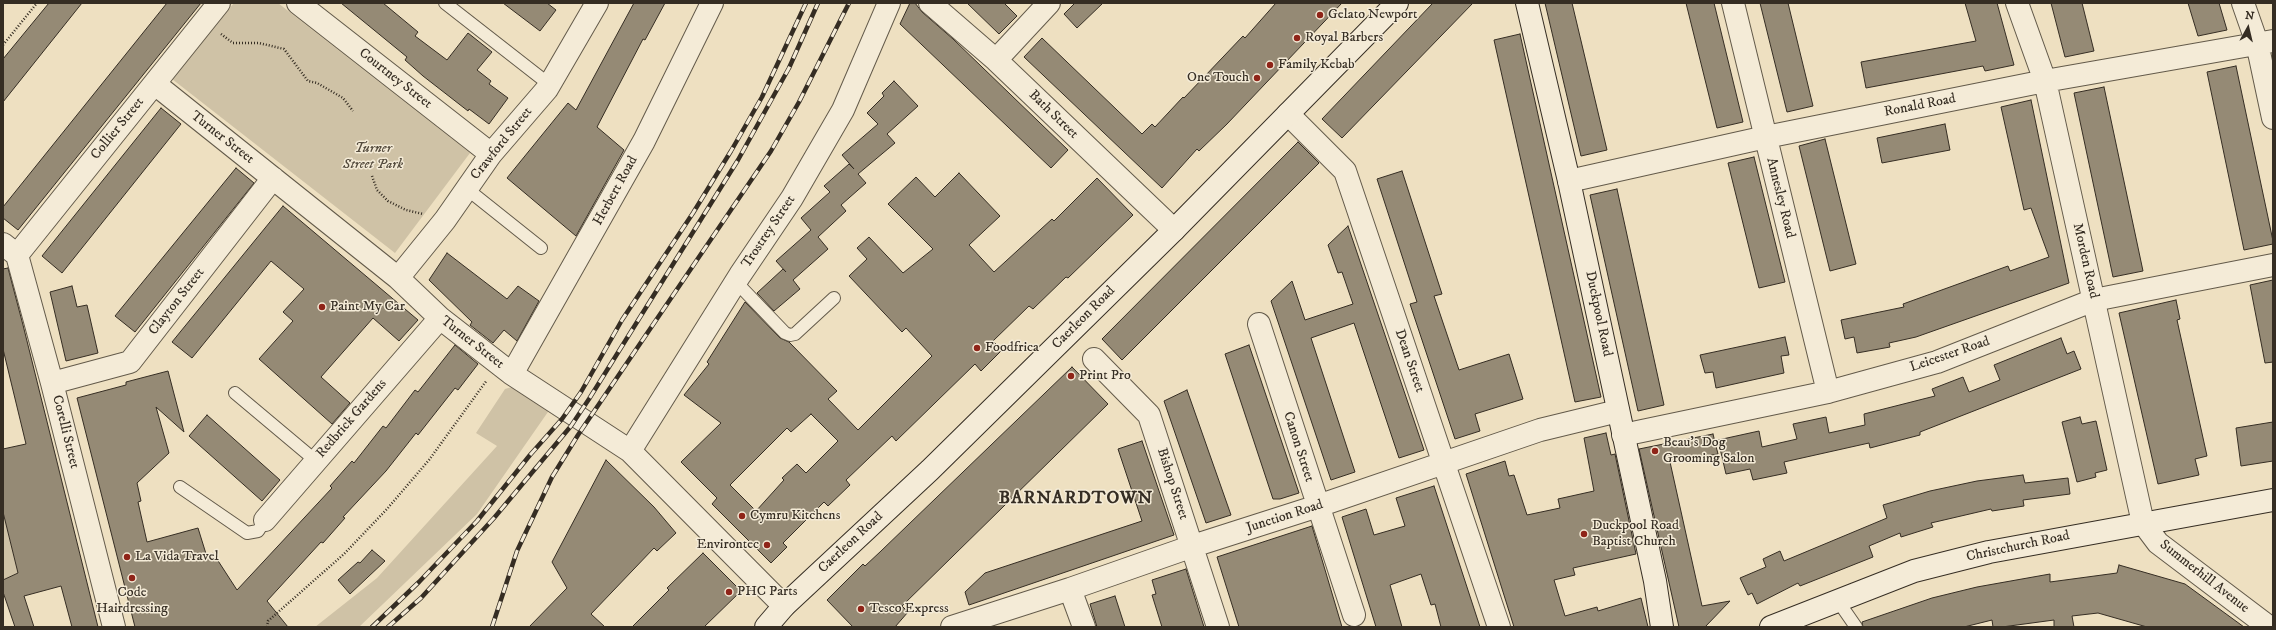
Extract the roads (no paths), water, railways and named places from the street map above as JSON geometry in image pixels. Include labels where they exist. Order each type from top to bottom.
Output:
[{"type":"street","name":"Collier Street","points":[[10,250],[155,84],[219,3]]},
{"type":"street","name":"Courtney Street","points":[[298,3],[491,154]]},
{"type":"street","name":"Herbert Road","points":[[506,369],[644,141],[712,3]]},
{"type":"street","name":"Trostrey Street","points":[[630,450],[736,282],[792,198],[843,110],[889,3]]},
{"type":"street","name":"Bath Street","points":[[930,3],[996,60],[1174,230]]},
{"type":"street","points":[[996,60],[1050,3]]},
{"type":"street","name":"Caerleon Road","points":[[766,627],[784,606],[930,470],[1174,230],[1397,3]]},
{"type":"street","name":"Duckpool Road","points":[[1527,3],[1569,181],[1624,435],[1655,581],[1662,627]]},
{"type":"street","name":"Annesley Road","points":[[1733,3],[1828,392]]},
{"type":"street","name":"Morden Road","points":[[2017,3],[2045,81],[2143,523]]},
{"type":"street","points":[[2243,3],[2265,42],[2273,118]]},
{"type":"street","name":"Crawford Street","points":[[398,278],[445,220],[491,154],[550,85],[594,4]]},
{"type":"street","name":"Ronald Road","points":[[1569,181],[1766,137],[2045,81],[2265,42]]},
{"type":"street","name":"Turner Street","points":[[155,84],[398,278],[440,318],[506,369],[630,450],[784,606]]},
{"type":"street","name":"Dean Street","points":[[1288,114],[1345,171],[1499,627]]},
{"type":"street","name":"Clayton Street","points":[[52,383],[130,362],[273,178]]},
{"type":"street","name":"Corelli Street","points":[[10,250],[52,383],[114,627]]},
{"type":"street","name":"Leicester Road","points":[[1624,435],[1828,392],[1937,362],[2094,300],[2273,264]]},
{"type":"street","name":"Redbrick Gardens","points":[[265,520],[440,318]]},
{"type":"street","name":"Canon Street","points":[[1259,324],[1354,615]]},
{"type":"street","name":"Bishop Street","points":[[1094,359],[1149,415],[1193,546],[1218,627]]},
{"type":"street","name":"Junction Road","points":[[952,627],[1070,589],[1193,546],[1318,506],[1540,430],[1618,411]]},
{"type":"street","name":"Christchurch Road","points":[[1771,627],[1914,571],[1981,554],[2273,500]]},
{"type":"street","name":"Summerhill Avenue","points":[[2143,523],[2158,543],[2269,627]]},
{"type":"street","points":[[1070,589],[1084,627]]},
{"type":"lane","points":[[445,3],[550,85]]},
{"type":"lane","points":[[467,189],[541,248]]},
{"type":"lane","points":[[736,282],[785,334],[790,335],[795,334],[834,298]]},
{"type":"lane","points":[[235,393],[316,461]]},
{"type":"lane","points":[[180,487],[247,533],[258,531],[265,520]]},
{"type":"lane","points":[[1838,601],[1856,627]]},
{"type":"railway","points":[[372,627],[419,582],[477,521],[530,455],[562,419],[581,392],[622,320],[693,213],[731,151],[762,97],[806,3]]},
{"type":"railway","points":[[388,627],[421,598],[494,518],[571,426],[738,160],[789,68],[818,3]]},
{"type":"railway","points":[[492,627],[517,551],[552,477],[578,435],[771,151],[799,102],[849,3]]},
{"type":"place","name":"Gelato Newport","points":[[1320,15]]},
{"type":"place","name":"Royal Barbers","points":[[1297,38]]},
{"type":"place","name":"Family Kebab","points":[[1270,65]]},
{"type":"place","name":"One Touch","points":[[1257,78]]},
{"type":"place","name":"Paint My Car","points":[[322,307]]},
{"type":"place","name":"Foodfrica","points":[[977,348]]},
{"type":"place","name":"Print Pro","points":[[1071,376]]},
{"type":"place","name":"Beau’s Dog Grooming Salon","points":[[1655,451]]},
{"type":"place","name":"Cymru Kitchens","points":[[742,516]]},
{"type":"place","name":"Duckpool Road Baptist Church","points":[[1584,534]]},
{"type":"place","name":"Environtec","points":[[767,545]]},
{"type":"place","name":"La Vida Travel","points":[[127,557]]},
{"type":"place","name":"Code Hairdressing","points":[[132,578]]},
{"type":"place","name":"PHC Parts","points":[[729,592]]},
{"type":"place","name":"Tesco Express","points":[[861,609]]},
{"type":"district","name":"BARNARDTOWN","points":[[1076,499]]},
{"type":"park label","name":"Turner Street Park","points":[[373,158]]}]
